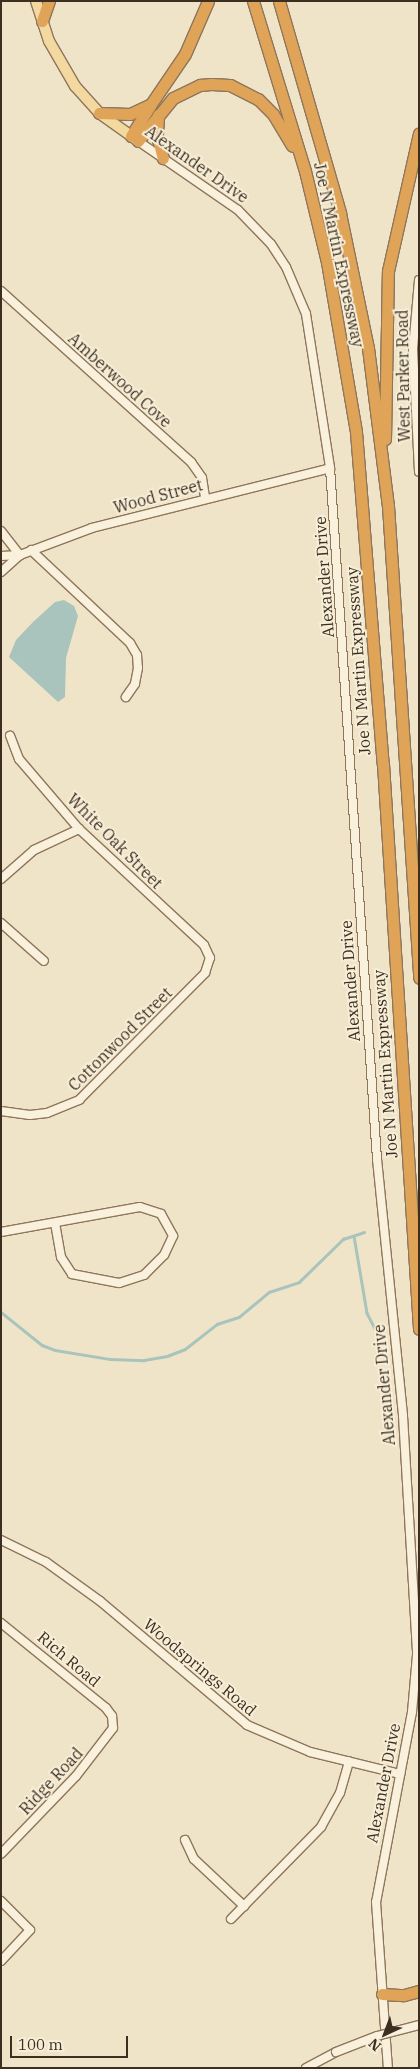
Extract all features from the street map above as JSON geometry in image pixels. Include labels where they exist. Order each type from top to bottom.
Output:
[{"type":"highway","points":[[42,21],[49,1]]},
{"type":"highway","points":[[134,139],[155,109],[185,54],[208,1]]},
{"type":"highway","name":"Joe N Martin Expressway","points":[[253,1],[305,171],[328,272],[356,432],[383,764],[419,1330]]},
{"type":"highway","name":"Joe N Martin Expressway","points":[[279,1],[310,101],[355,280],[385,480],[419,978]]},
{"type":"highway","points":[[99,113],[130,114],[155,109],[200,85],[222,84],[243,90],[273,114],[305,171]]},
{"type":"highway","points":[[155,109],[157,136],[163,158]]},
{"type":"highway","points":[[385,480],[388,271],[419,133]]},
{"type":"highway","points":[[382,1994],[404,1995],[419,1990]]},
{"type":"main road","name":"Alexander Drive","points":[[36,1],[49,41],[75,86],[99,113],[134,139]]},
{"type":"street","name":"Alexander Drive","points":[[134,139],[238,210],[271,244],[286,267],[306,314],[330,468],[376,1149],[403,1416],[416,1645],[416,1686],[376,1902],[388,2068]]},
{"type":"street","name":"West Parker Road","points":[[419,280],[413,349],[419,472]]},
{"type":"street","name":"Amberwood Cove","points":[[1,291],[191,462],[202,478],[205,498]]},
{"type":"street","name":"Wood Street","points":[[1,572],[20,555],[92,528],[330,468]]},
{"type":"street","points":[[1,531],[20,555]]},
{"type":"street","points":[[31,550],[130,643],[136,655],[138,668],[135,684],[126,697]]},
{"type":"street","points":[[1,556],[20,555]]},
{"type":"street","name":"White Oak Street","points":[[10,736],[19,759],[79,829],[204,945],[210,958]]},
{"type":"street","points":[[1,879],[34,850],[79,829]]},
{"type":"street","points":[[1,923],[44,961]]},
{"type":"street","name":"Cottonwood Street","points":[[1,1111],[30,1115],[47,1114],[79,1100],[205,973],[210,958]]},
{"type":"street","points":[[1,1232],[55,1224],[140,1207],[161,1214],[172,1236],[164,1255],[144,1275],[119,1283],[72,1274],[60,1257],[55,1224]]},
{"type":"street","name":"Woodsprings Road","points":[[1,1540],[46,1562],[100,1601],[247,1725],[310,1752],[400,1774]]},
{"type":"street","name":"Rich Road","points":[[1,1623],[106,1708],[113,1722]]},
{"type":"street","name":"Ridge Road","points":[[1,1854],[110,1736],[113,1722]]},
{"type":"street","points":[[231,1918],[330,1815],[340,1792],[348,1761]]},
{"type":"street","points":[[185,1840],[194,1860],[244,1906]]},
{"type":"street","points":[[1,1901],[30,1930],[1,1961]]},
{"type":"street","points":[[306,2068],[336,2052],[377,2036],[419,2025]]},
{"type":"water","points":[[64,600],[74,606],[78,616],[66,658],[65,697],[58,702],[9,657],[16,640],[33,622],[55,602]]},
{"type":"waterway","points":[[1,1312],[42,1345],[55,1350],[110,1359],[144,1360],[167,1356],[185,1349],[217,1324],[239,1317],[269,1292],[299,1282],[343,1239],[364,1232]]},
{"type":"waterway","points":[[354,1236],[367,1313],[382,1342]]}]
